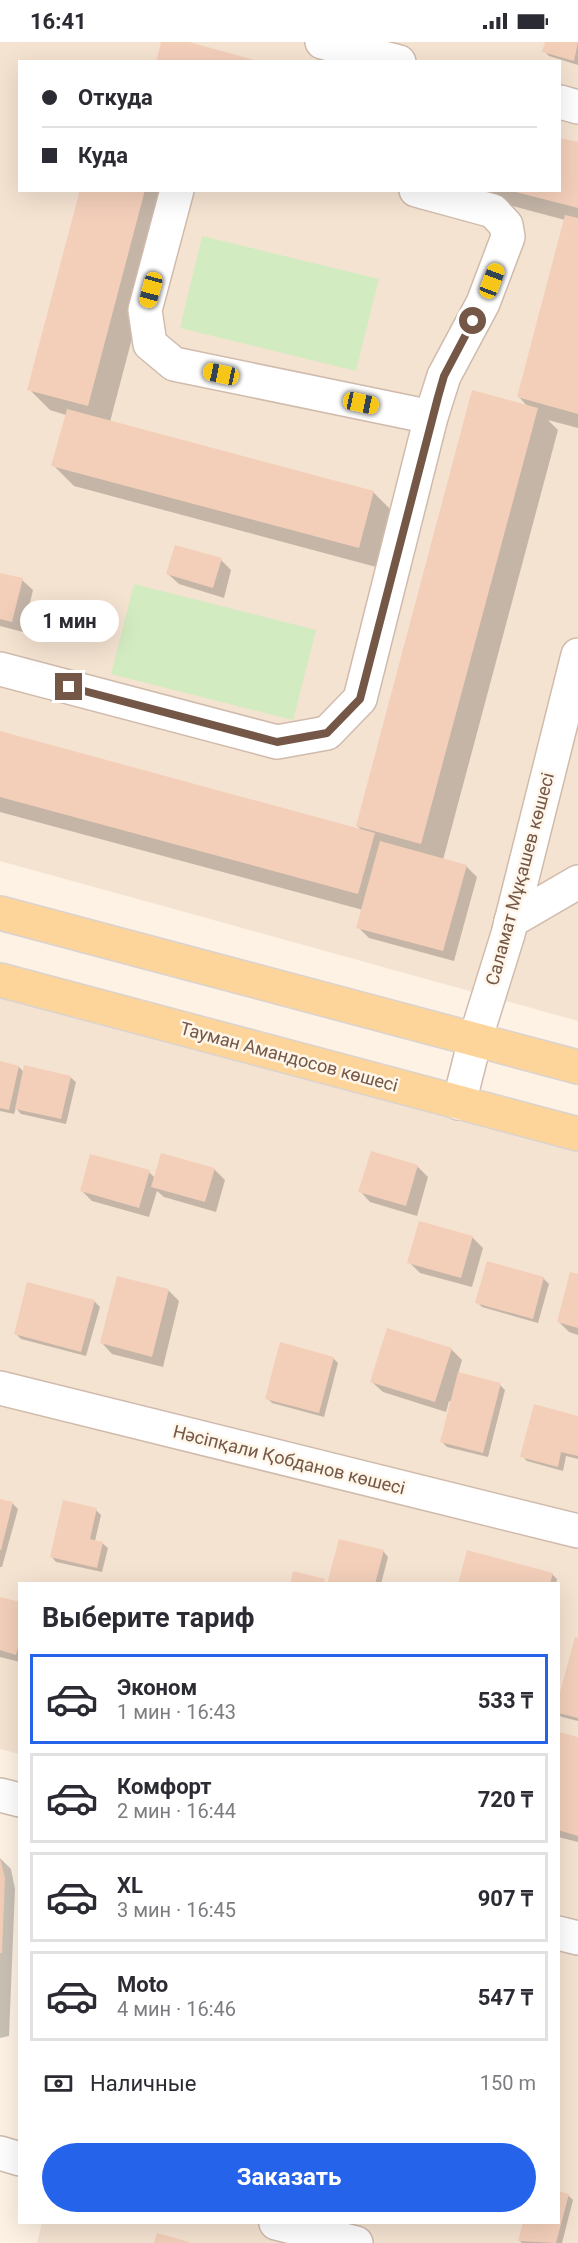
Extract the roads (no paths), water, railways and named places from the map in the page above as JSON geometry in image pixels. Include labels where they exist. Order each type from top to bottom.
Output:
[{"type":"main road","points":[[0,913],[578,1067]]},
{"type":"main road","name":"Тауман Амандосов көшесі","points":[[0,980],[578,1134]]},
{"type":"street","points":[[321,42],[391,60]]},
{"type":"street","points":[[561,102],[578,106]]},
{"type":"street","points":[[176,192],[146,310],[150,344],[174,364],[431,417]]},
{"type":"street","points":[[0,669],[277,742],[327,733],[360,699],[431,417],[444,376],[483,303],[508,237],[506,225],[493,211],[423,192]]},
{"type":"street","name":"Саламат Мұқашев көшесі","points":[[459,1103],[475,1040],[511,921],[578,655]]},
{"type":"street","points":[[511,921],[578,882]]},
{"type":"street","name":"Нәсіпқали Қобданов көшесі","points":[[0,1388],[578,1532]]},
{"type":"street","points":[[0,1795],[18,1800]]},
{"type":"street","points":[[560,1934],[578,1938]]},
{"type":"street","points":[[0,2153],[18,2158]]},
{"type":"street","points":[[280,2224],[356,2243]]}]
